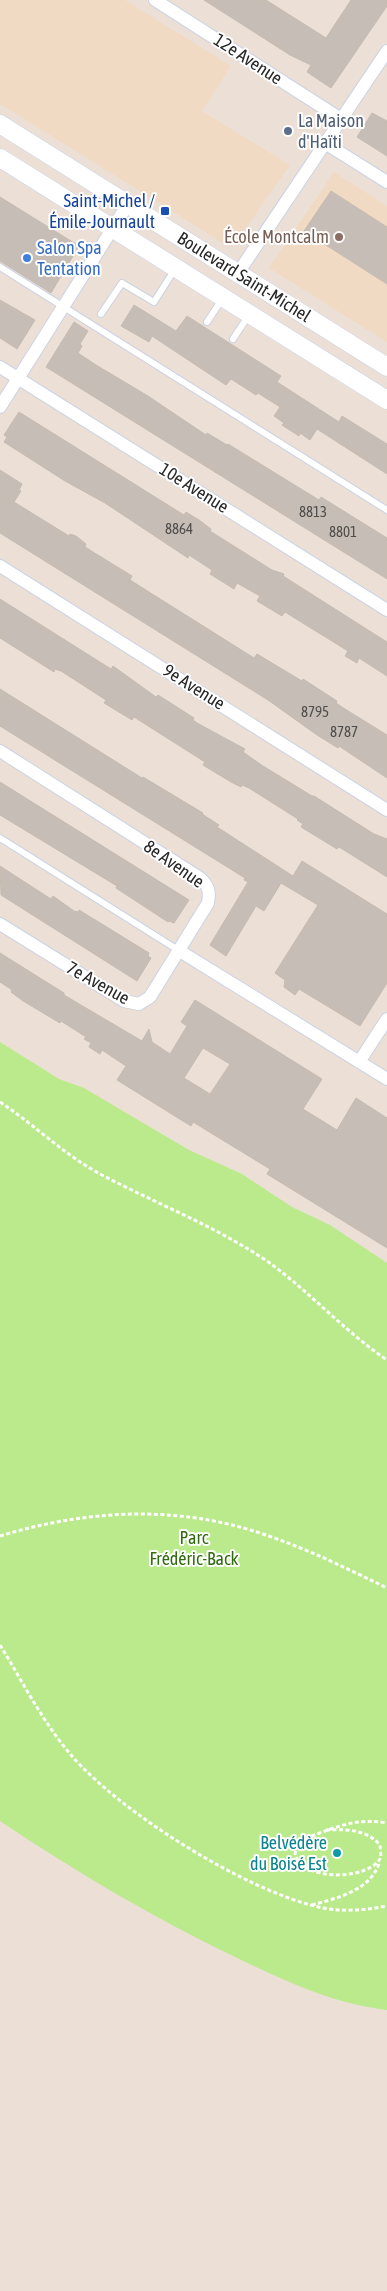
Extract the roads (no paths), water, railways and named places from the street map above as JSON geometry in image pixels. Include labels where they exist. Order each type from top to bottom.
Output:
[{"type":"main road","name":"Boulevard Saint-Michel","points":[[0,124],[387,366]]},
{"type":"main road","name":"Boulevard Saint-Michel","points":[[0,158],[387,400]]},
{"type":"street","name":"12e Avenue","points":[[155,0],[341,119]]},
{"type":"street","points":[[238,273],[387,52]]},
{"type":"street","points":[[325,143],[387,182]]},
{"type":"street","points":[[0,407],[128,204]]},
{"type":"street","name":"10e Avenue","points":[[0,367],[387,610]]},
{"type":"street","name":"9e Avenue","points":[[0,566],[387,810]]},
{"type":"street","name":"8e Avenue","points":[[0,751],[206,883],[209,889],[208,903],[178,950]]},
{"type":"street","name":"7e Avenue","points":[[0,924],[131,1004],[139,1004],[150,997],[178,950]]},
{"type":"street","points":[[178,950],[387,1079]]},
{"type":"street","points":[[360,1062],[387,1018]]},
{"type":"lane","points":[[0,267],[387,510]]},
{"type":"lane","points":[[102,314],[122,283],[154,302],[176,268]]},
{"type":"lane","points":[[207,322],[223,298]]},
{"type":"lane","points":[[233,339],[250,314]]},
{"type":"lane","points":[[0,838],[178,950]]},
{"type":"place","name":"La Maison d'Haïti","points":[[288,131]]},
{"type":"place","name":"Saint-Michel / Émile-Journault","points":[[165,211]]},
{"type":"place","name":"École Montcalm","points":[[339,237]]},
{"type":"place","name":"Salon Spa Tentation","points":[[27,258]]},
{"type":"place","name":"Belvédère du Boisé Est","points":[[337,1853]]},
{"type":"park label","name":"Parc Frédéric-Back","points":[[194,1548]]}]
